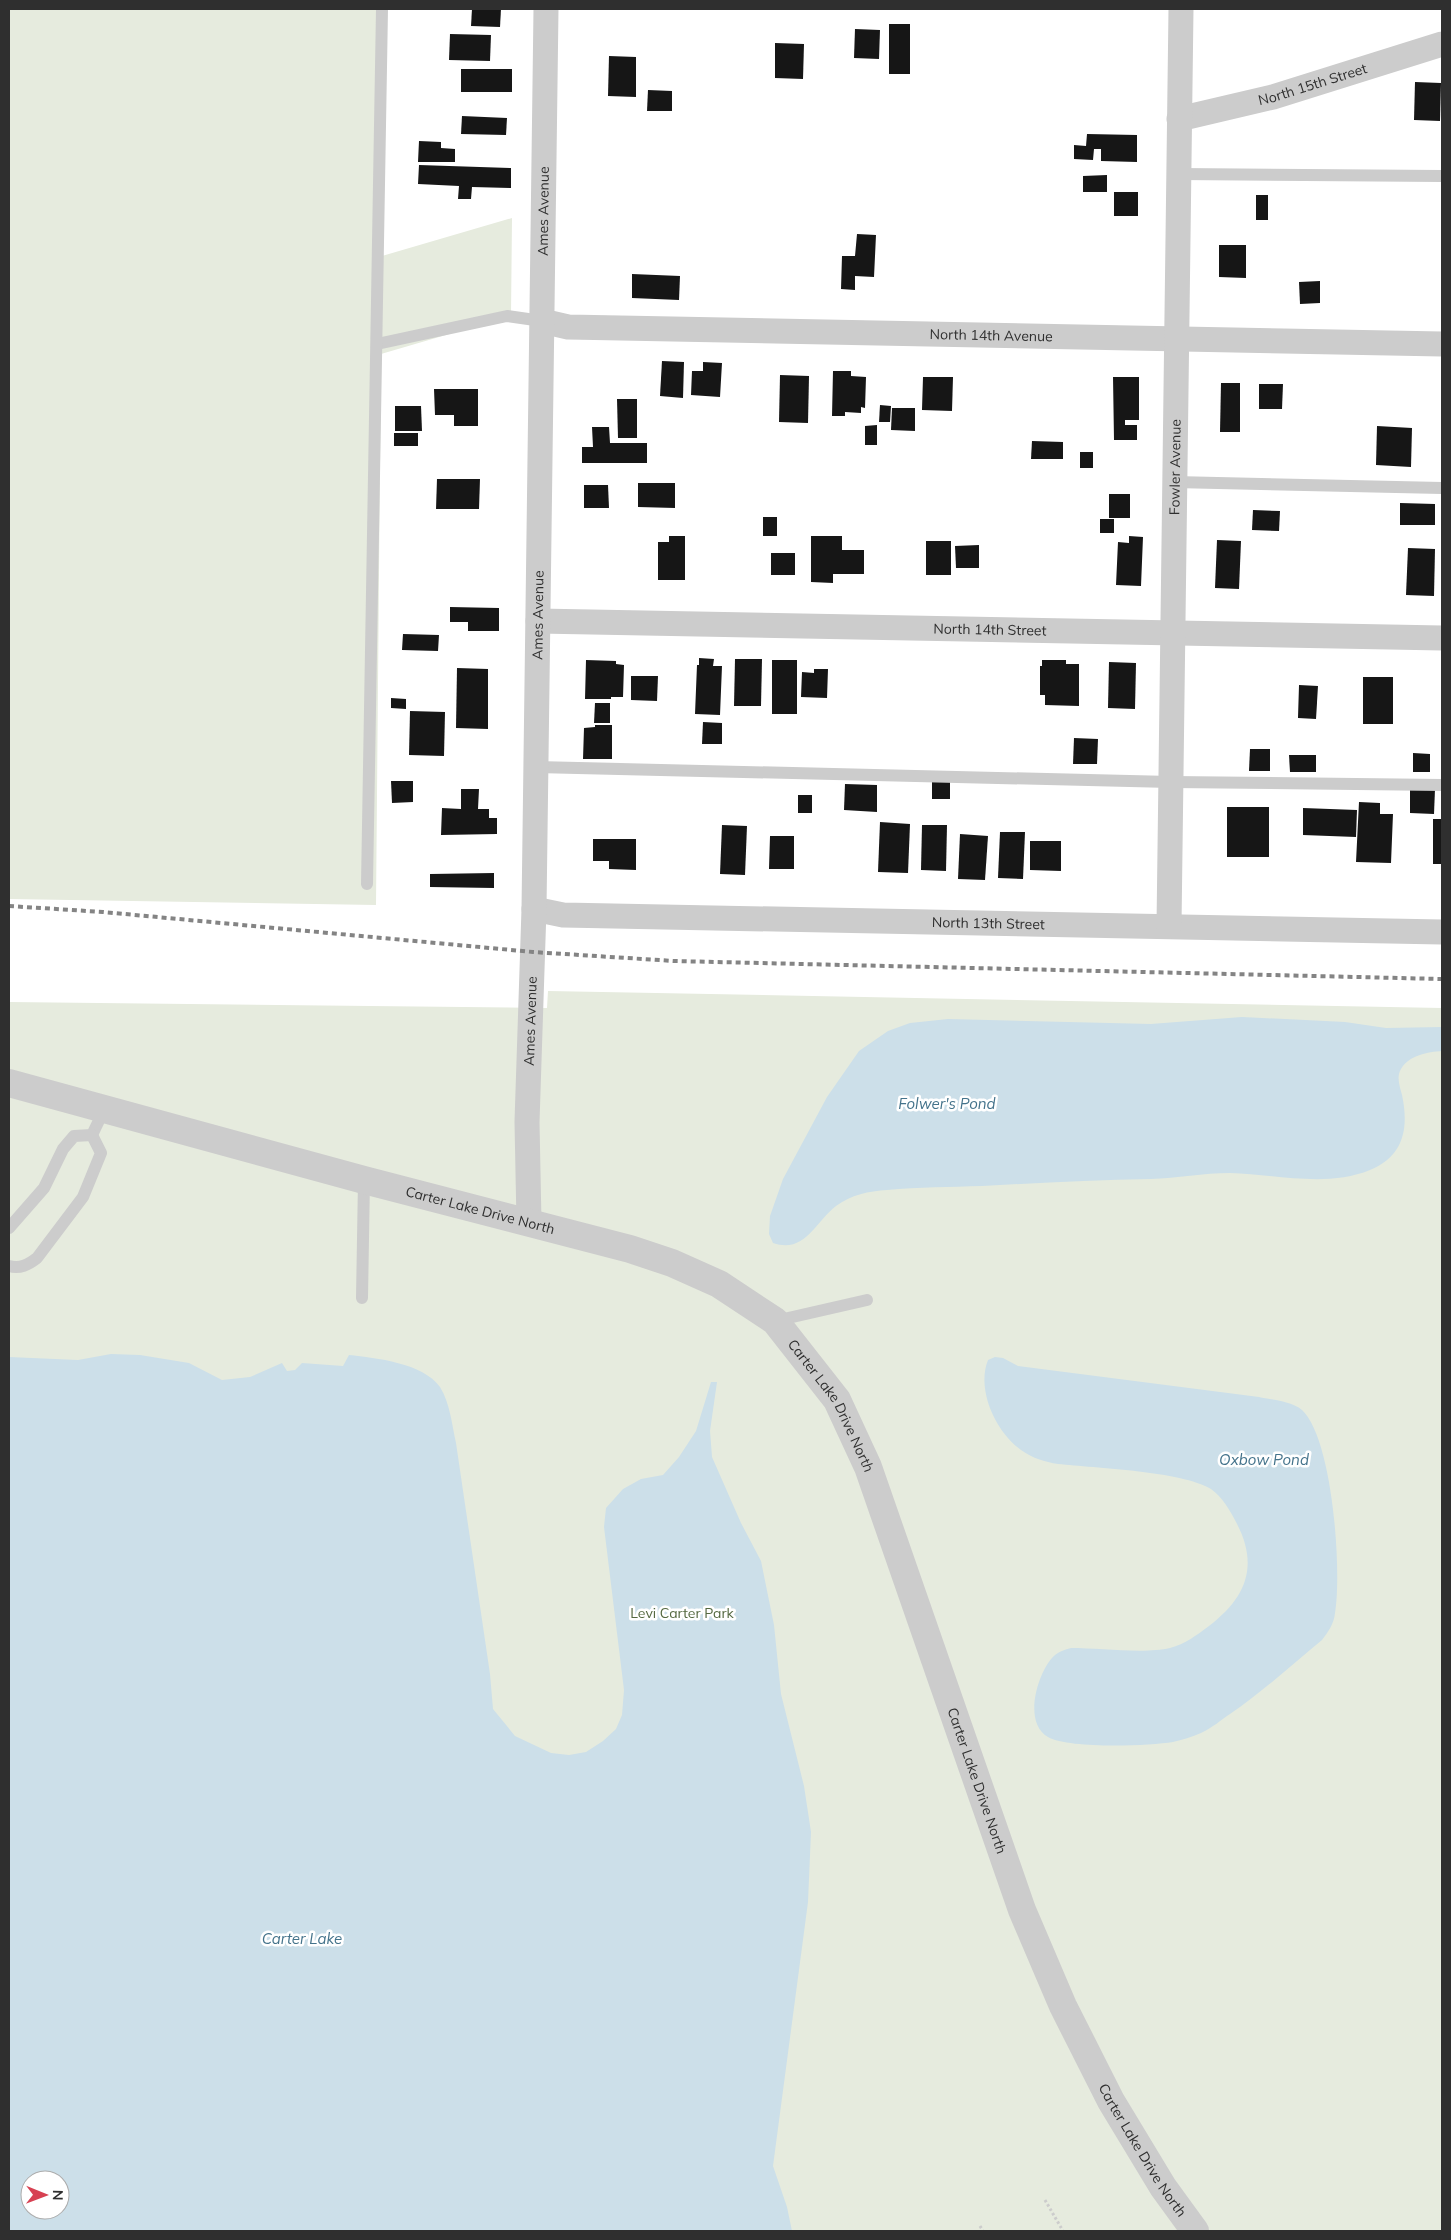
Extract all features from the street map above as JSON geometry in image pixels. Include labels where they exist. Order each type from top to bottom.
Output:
[{"type":"street","name":"Ames Avenue","points":[[529,1222],[527,1122],[534,909],[546,9]]},
{"type":"street","name":"Fowler Avenue","points":[[1169,926],[1181,9]]},
{"type":"street","name":"North 15th Street","points":[[1179,119],[1272,97],[1442,44]]},
{"type":"street","name":"North 14th Avenue","points":[[542,321],[568,327],[1442,344]]},
{"type":"street","name":"North 14th Street","points":[[538,621],[1442,638]]},
{"type":"street","name":"North 13th Street","points":[[534,909],[563,915],[1442,932]]},
{"type":"street","name":"Carter Lake Drive North","points":[[9,1083],[364,1180],[630,1249],[672,1263],[719,1284],[775,1321],[837,1400],[868,1467],[1022,1910],[1063,2006],[1111,2101],[1163,2188],[1195,2231]]},
{"type":"lane","points":[[367,884],[382,9]]},
{"type":"lane","points":[[1178,174],[1442,176]]},
{"type":"lane","points":[[377,344],[507,316],[542,321]]},
{"type":"lane","points":[[1174,482],[1442,488]]},
{"type":"lane","points":[[536,767],[1171,782],[1442,785]]},
{"type":"lane","points":[[92,1135],[104,1110]]},
{"type":"lane","points":[[9,1228],[44,1188],[63,1149],[74,1136],[92,1135]]},
{"type":"lane","points":[[9,1266],[16,1268],[28,1265],[37,1258],[83,1197],[101,1153],[92,1135]]},
{"type":"lane","points":[[362,1298],[364,1180]]},
{"type":"lane","points":[[775,1321],[867,1300]]},
{"type":"path","points":[[1045,2200],[1063,2231]]},
{"type":"path","points":[[980,2226],[983,2231]]},
{"type":"green space","points":[[9,9],[384,9],[382,256],[512,218],[511,316],[381,354],[376,905],[9,899]]},
{"type":"green space","name":"Levi Carter Park","points":[[548,991],[1442,1008],[1442,2231],[221,2231],[9,2136],[9,1002],[547,1008]]},
{"type":"water","name":"Folwer's Pond","points":[[1242,1017],[1345,1022],[1386,1028],[1442,1027],[1442,1051],[1425,1053],[1414,1057],[1404,1064],[1401,1069],[1399,1082],[1404,1107],[1404,1130],[1397,1149],[1390,1157],[1370,1170],[1336,1178],[1300,1179],[1220,1173],[1151,1179],[874,1191],[854,1196],[836,1206],[809,1235],[801,1240],[793,1244],[784,1245],[773,1243],[769,1234],[770,1216],[783,1179],[827,1097],[859,1051],[888,1031],[910,1023],[948,1019],[1151,1024]]},
{"type":"water","name":"Carter Lake","points":[[111,1354],[140,1355],[189,1363],[222,1380],[250,1377],[282,1363],[287,1371],[295,1370],[302,1363],[343,1366],[349,1355],[398,1363],[422,1372],[432,1379],[440,1387],[446,1400],[456,1443],[490,1674],[493,1709],[515,1736],[551,1753],[569,1755],[586,1752],[603,1741],[616,1729],[622,1715],[624,1690],[604,1527],[606,1508],[623,1489],[641,1479],[663,1475],[679,1457],[696,1431],[711,1382],[717,1382],[710,1431],[712,1457],[741,1523],[761,1561],[774,1625],[781,1694],[804,1786],[811,1832],[808,1902],[773,2166],[787,2207],[792,2231],[9,2231],[9,1357],[78,1360]]},
{"type":"water","name":"Oxbow Pond","points":[[995,1357],[1003,1358],[1018,1366],[1259,1397],[1287,1403],[1302,1410],[1313,1425],[1321,1448],[1328,1476],[1336,1538],[1337,1594],[1335,1613],[1332,1624],[1322,1640],[1242,1706],[1209,1729],[1191,1737],[1173,1742],[1109,1746],[1058,1741],[1048,1737],[1040,1730],[1034,1710],[1035,1699],[1042,1676],[1046,1666],[1054,1656],[1071,1648],[1148,1651],[1170,1648],[1186,1642],[1209,1626],[1232,1604],[1240,1592],[1245,1579],[1248,1566],[1247,1552],[1243,1538],[1231,1513],[1211,1489],[1180,1478],[1159,1474],[1043,1461],[1021,1450],[996,1422],[987,1397],[985,1372],[988,1360]]},
{"type":"building","points":[[472,9],[501,9],[500,27],[471,26]]},
{"type":"building","points":[[889,24],[910,24],[910,74],[889,74]]},
{"type":"building","points":[[855,29],[880,30],[879,59],[854,58]]},
{"type":"building","points":[[450,34],[491,35],[490,61],[449,60]]},
{"type":"building","points":[[775,43],[804,44],[803,79],[775,78]]},
{"type":"building","points":[[609,56],[636,57],[636,97],[608,96]]},
{"type":"building","points":[[461,69],[512,69],[512,92],[461,92]]},
{"type":"building","points":[[1415,82],[1441,83],[1440,121],[1414,120]]},
{"type":"building","points":[[648,90],[672,91],[672,111],[647,111]]},
{"type":"building","points":[[462,116],[507,118],[506,135],[461,134]]},
{"type":"building","points":[[1087,134],[1137,135],[1137,162],[1101,161],[1101,149],[1094,149],[1093,160],[1074,159],[1074,145],[1086,146]]},
{"type":"building","points":[[419,141],[441,142],[441,148],[455,149],[455,162],[418,162]]},
{"type":"building","points":[[419,165],[511,168],[511,188],[472,187],[471,199],[458,199],[459,186],[418,184]]},
{"type":"building","points":[[1107,175],[1107,192],[1083,192],[1083,176]]},
{"type":"building","points":[[1114,192],[1138,192],[1138,216],[1114,216]]},
{"type":"building","points":[[1256,195],[1268,195],[1268,220],[1256,220]]},
{"type":"building","points":[[857,234],[876,235],[874,277],[855,276],[855,290],[841,289],[842,256],[855,256]]},
{"type":"building","points":[[1219,245],[1246,245],[1246,278],[1219,277]]},
{"type":"building","points":[[632,274],[680,276],[679,300],[632,298]]},
{"type":"building","points":[[1320,281],[1320,303],[1300,304],[1299,282]]},
{"type":"building","points":[[662,361],[684,362],[683,398],[660,396]]},
{"type":"building","points":[[703,362],[722,363],[720,397],[691,395],[692,371],[703,371]]},
{"type":"building","points":[[833,371],[851,371],[851,376],[866,377],[865,408],[861,407],[861,413],[845,412],[845,416],[832,416]]},
{"type":"building","points":[[780,375],[809,376],[808,423],[779,422]]},
{"type":"building","points":[[923,377],[953,377],[952,411],[922,410]]},
{"type":"building","points":[[1113,377],[1139,377],[1139,420],[1125,420],[1125,425],[1137,425],[1137,440],[1114,440]]},
{"type":"building","points":[[1221,383],[1240,383],[1240,432],[1220,432]]},
{"type":"building","points":[[1259,384],[1283,384],[1282,409],[1259,409]]},
{"type":"building","points":[[434,389],[478,389],[478,426],[454,426],[454,415],[435,415]]},
{"type":"building","points":[[617,399],[637,399],[637,438],[618,438]]},
{"type":"building","points":[[880,405],[891,406],[890,422],[879,422]]},
{"type":"building","points":[[395,406],[421,406],[422,431],[395,431]]},
{"type":"building","points":[[892,408],[915,408],[915,431],[891,430]]},
{"type":"building","points":[[877,425],[877,445],[865,445],[865,426]]},
{"type":"building","points":[[1377,426],[1412,428],[1411,467],[1376,465]]},
{"type":"building","points":[[592,427],[609,427],[610,443],[647,443],[647,463],[582,463],[582,447],[593,447]]},
{"type":"building","points":[[394,433],[418,433],[418,446],[394,446]]},
{"type":"building","points":[[1032,441],[1063,442],[1063,459],[1031,459]]},
{"type":"building","points":[[1080,452],[1093,452],[1093,468],[1080,468]]},
{"type":"building","points":[[437,479],[480,479],[479,509],[436,509]]},
{"type":"building","points":[[638,483],[675,483],[675,508],[638,507]]},
{"type":"building","points":[[584,485],[608,485],[609,508],[584,508]]},
{"type":"building","points":[[1109,494],[1130,494],[1130,518],[1109,518]]},
{"type":"building","points":[[1400,503],[1435,504],[1435,525],[1400,525]]},
{"type":"building","points":[[1253,510],[1280,511],[1279,531],[1252,530]]},
{"type":"building","points":[[763,517],[777,517],[777,536],[763,536]]},
{"type":"building","points":[[1100,519],[1114,519],[1114,533],[1100,533]]},
{"type":"building","points":[[669,536],[685,536],[685,580],[658,580],[658,542],[669,542]]},
{"type":"building","points":[[811,536],[842,536],[842,550],[864,550],[864,574],[833,574],[833,583],[811,582]]},
{"type":"building","points":[[1129,536],[1143,537],[1141,586],[1116,585],[1118,542],[1129,543]]},
{"type":"building","points":[[1217,540],[1241,541],[1239,589],[1215,588]]},
{"type":"building","points":[[926,541],[951,541],[951,575],[926,575]]},
{"type":"building","points":[[979,545],[979,568],[956,568],[955,546]]},
{"type":"building","points":[[1408,548],[1435,549],[1434,596],[1406,595]]},
{"type":"building","points":[[771,553],[795,553],[795,575],[771,575]]},
{"type":"building","points":[[450,607],[499,608],[499,631],[468,631],[468,622],[450,622]]},
{"type":"building","points":[[403,634],[439,635],[438,651],[402,650]]},
{"type":"building","points":[[699,658],[714,659],[713,666],[722,666],[720,715],[695,714]]},
{"type":"building","points":[[735,659],[762,659],[761,706],[734,706]]},
{"type":"building","points":[[586,660],[616,661],[616,664],[624,665],[623,697],[585,699]]},
{"type":"building","points":[[772,660],[797,660],[797,714],[772,714]]},
{"type":"building","points":[[1042,660],[1066,660],[1066,664],[1079,664],[1079,706],[1045,705],[1045,695],[1040,695],[1040,666],[1042,666]]},
{"type":"building","points":[[1109,662],[1136,663],[1135,709],[1108,708]]},
{"type":"building","points":[[457,668],[488,669],[488,729],[456,728]]},
{"type":"building","points":[[814,669],[828,669],[827,698],[801,697],[802,672],[814,673]]},
{"type":"building","points":[[631,676],[658,676],[657,701],[631,700]]},
{"type":"building","points":[[1363,677],[1393,677],[1393,724],[1363,724]]},
{"type":"building","points":[[1299,685],[1318,686],[1316,719],[1298,718]]},
{"type":"building","points":[[391,698],[406,699],[406,709],[391,708]]},
{"type":"building","points":[[595,703],[610,703],[610,723],[594,723]]},
{"type":"building","points":[[410,711],[445,712],[444,756],[409,755]]},
{"type":"building","points":[[703,722],[722,723],[722,744],[702,744]]},
{"type":"building","points":[[595,725],[612,725],[612,759],[583,759],[584,728],[595,727]]},
{"type":"building","points":[[1074,738],[1098,739],[1097,764],[1073,764]]},
{"type":"building","points":[[1250,749],[1270,749],[1270,771],[1249,771]]},
{"type":"building","points":[[1413,753],[1430,754],[1430,772],[1413,772]]},
{"type":"building","points":[[1289,755],[1316,755],[1316,772],[1290,772]]},
{"type":"building","points":[[391,781],[413,781],[413,802],[392,803]]},
{"type":"building","points":[[932,781],[950,781],[950,799],[932,799]]},
{"type":"building","points":[[845,784],[877,785],[877,812],[844,810]]},
{"type":"building","points":[[461,789],[479,789],[478,809],[489,809],[489,818],[497,818],[497,834],[441,835],[442,808],[461,809]]},
{"type":"building","points":[[1410,789],[1435,789],[1434,814],[1410,813]]},
{"type":"building","points":[[798,795],[812,795],[812,813],[798,813]]},
{"type":"building","points":[[1359,802],[1380,803],[1380,814],[1393,814],[1391,863],[1356,862]]},
{"type":"building","points":[[1227,807],[1269,807],[1269,857],[1227,857]]},
{"type":"building","points":[[1303,808],[1357,810],[1356,837],[1303,835]]},
{"type":"building","points":[[1433,819],[1442,819],[1442,864],[1433,864]]},
{"type":"building","points":[[880,822],[910,824],[908,873],[878,872]]},
{"type":"building","points":[[722,825],[747,826],[745,875],[720,874]]},
{"type":"building","points":[[922,825],[947,825],[946,871],[921,870]]},
{"type":"building","points":[[1000,832],[1025,832],[1023,879],[998,878]]},
{"type":"building","points":[[960,834],[988,836],[985,880],[958,879]]},
{"type":"building","points":[[770,836],[794,836],[794,869],[769,869]]},
{"type":"building","points":[[593,839],[636,839],[636,870],[609,869],[609,861],[593,861]]},
{"type":"building","points":[[1030,841],[1061,841],[1061,871],[1030,870]]},
{"type":"building","points":[[494,873],[494,888],[430,887],[430,874]]},
{"type":"railway","points":[[9,906],[103,912],[533,952],[674,961],[1442,979]]}]
